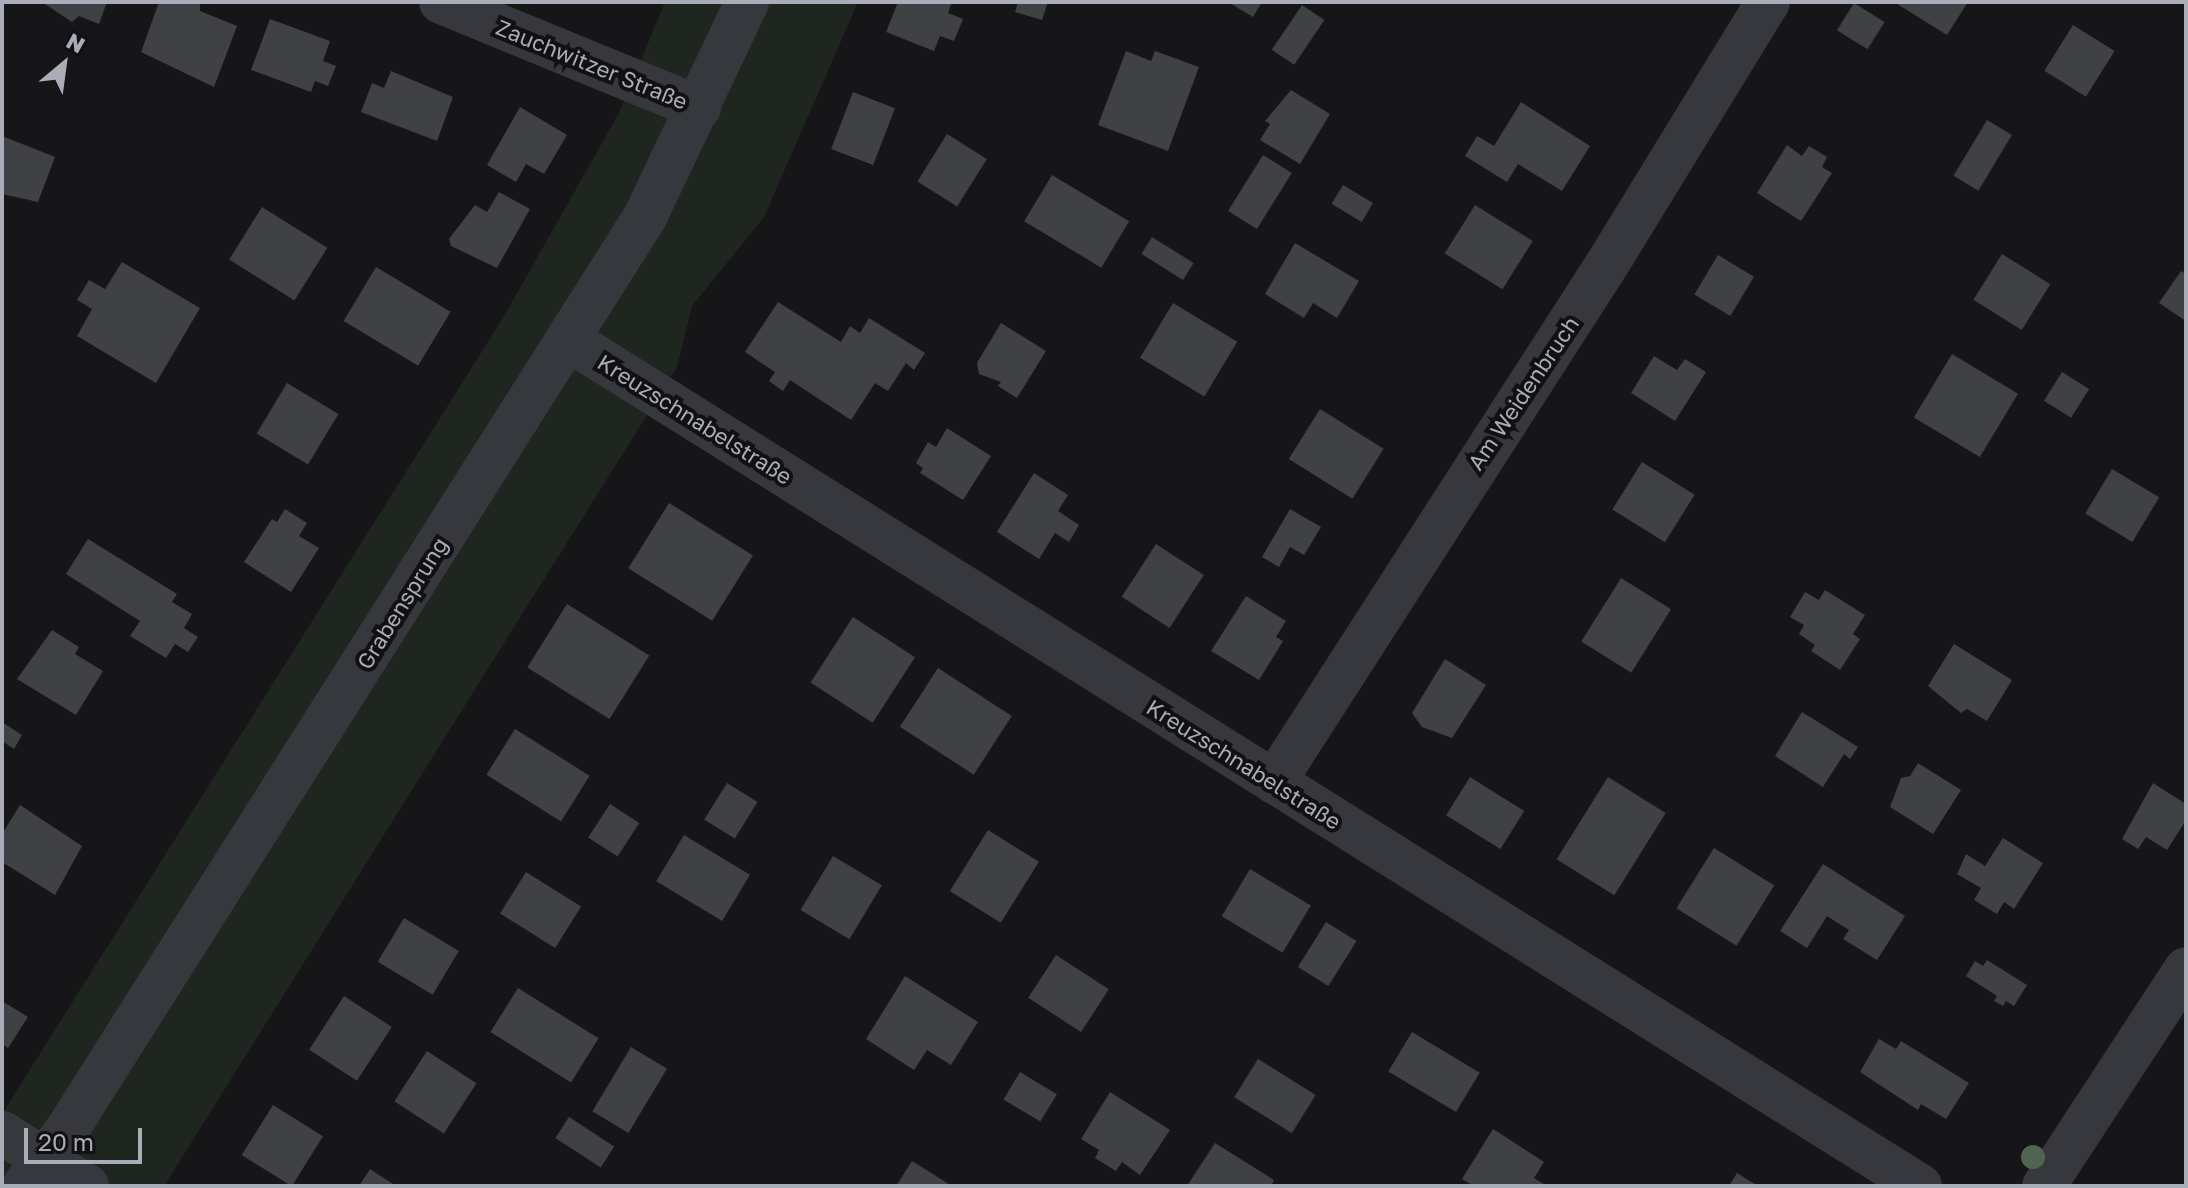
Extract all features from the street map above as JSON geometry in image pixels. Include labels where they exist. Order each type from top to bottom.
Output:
[{"type":"street","name":"Zauchwitzer Straße","points":[[441,2],[699,108]]},
{"type":"street","name":"Grabensprung","points":[[35,1172],[645,217],[747,2]]},
{"type":"street","name":"Am Weidenbruch","points":[[1274,782],[1587,296],[1768,2]]},
{"type":"street","name":"Kreuzschnabelstraße","points":[[569,340],[1920,1186]]},
{"type":"street","points":[[2044,1186],[2186,969]]},
{"type":"street","points":[[2,1133],[35,1172],[87,1186]]},
{"type":"shaded area","points":[[665,2],[858,2],[764,217],[692,306],[677,367],[164,1186],[2,1186],[2,1114],[503,318],[619,113]]},
{"type":"building","points":[[42,2],[107,2],[99,24],[79,16],[72,22]]},
{"type":"building","points":[[159,2],[200,2],[200,11],[237,26],[214,87],[141,52]]},
{"type":"building","points":[[898,2],[952,2],[948,13],[963,19],[954,41],[940,36],[934,51],[886,32]]},
{"type":"building","points":[[1018,2],[1048,2],[1042,20],[1015,12]]},
{"type":"building","points":[[1228,2],[1262,2],[1253,17]]},
{"type":"building","points":[[1894,2],[1968,2],[1947,35]]},
{"type":"building","points":[[1854,3],[1885,22],[1868,49],[1837,30]]},
{"type":"building","points":[[1302,5],[1324,20],[1294,65],[1272,50]]},
{"type":"building","points":[[270,19],[330,41],[323,61],[336,66],[328,86],[315,81],[311,92],[251,70]]},
{"type":"building","points":[[2073,25],[2115,51],[2086,97],[2044,71]]},
{"type":"building","points":[[1126,51],[1151,61],[1155,51],[1199,67],[1168,151],[1098,125]]},
{"type":"building","points":[[391,71],[453,97],[437,141],[361,112],[372,83],[384,88]]},
{"type":"building","points":[[1291,90],[1330,114],[1300,164],[1260,140],[1270,124],[1265,121]]},
{"type":"building","points":[[853,92],[895,108],[873,165],[831,149]]},
{"type":"building","points":[[1521,102],[1590,146],[1562,191],[1518,164],[1507,182],[1465,156],[1477,136],[1494,146]]},
{"type":"building","points":[[520,107],[567,135],[544,174],[526,164],[516,182],[487,165]]},
{"type":"building","points":[[1987,120],[2012,135],[1978,191],[1954,176]]},
{"type":"building","points":[[947,134],[987,159],[957,206],[917,181]]},
{"type":"building","points":[[2,136],[55,157],[38,202],[2,194]]},
{"type":"building","points":[[1787,145],[1802,156],[1809,146],[1827,157],[1822,167],[1832,173],[1801,221],[1757,193]]},
{"type":"building","points":[[1263,155],[1292,173],[1257,229],[1228,211]]},
{"type":"building","points":[[1052,175],[1129,221],[1101,268],[1024,221]]},
{"type":"building","points":[[1343,185],[1373,203],[1362,222],[1332,204]]},
{"type":"building","points":[[499,192],[530,209],[497,268],[451,246],[449,239],[475,205],[487,212]]},
{"type":"building","points":[[1475,205],[1533,241],[1502,289],[1445,253]]},
{"type":"building","points":[[262,207],[327,248],[294,300],[229,260]]},
{"type":"building","points":[[1152,237],[1194,263],[1183,280],[1141,254]]},
{"type":"building","points":[[1295,243],[1359,281],[1337,318],[1313,303],[1304,318],[1265,294]]},
{"type":"building","points":[[2002,254],[2050,284],[2022,330],[1973,300]]},
{"type":"building","points":[[1718,255],[1754,277],[1730,316],[1694,294]]},
{"type":"building","points":[[122,262],[200,308],[156,383],[77,336],[92,309],[77,300],[89,280],[105,289]]},
{"type":"building","points":[[376,267],[451,312],[418,366],[344,321]]},
{"type":"building","points":[[2181,271],[2186,274],[2186,321],[2159,303]]},
{"type":"building","points":[[778,302],[841,342],[850,326],[860,333],[869,318],[925,353],[914,370],[906,363],[888,391],[875,383],[851,420],[790,380],[783,391],[769,381],[775,372],[745,352]]},
{"type":"building","points":[[1173,303],[1237,342],[1204,396],[1140,358]]},
{"type":"building","points":[[1001,323],[1046,351],[1017,398],[998,386],[1001,382],[979,374],[977,363]]},
{"type":"building","points":[[1952,354],[2018,394],[1980,457],[1914,417]]},
{"type":"building","points":[[1654,356],[1677,370],[1685,359],[1706,372],[1675,421],[1631,393]]},
{"type":"building","points":[[2062,372],[2089,389],[2071,418],[2044,401]]},
{"type":"building","points":[[287,383],[338,414],[308,464],[257,434]]},
{"type":"building","points":[[1320,409],[1384,449],[1352,499],[1289,459]]},
{"type":"building","points":[[947,428],[991,456],[963,500],[920,473],[923,468],[916,463],[928,442],[936,447]]},
{"type":"building","points":[[1642,462],[1695,495],[1665,542],[1612,509]]},
{"type":"building","points":[[2112,469],[2159,497],[2132,542],[2085,514]]},
{"type":"building","points":[[1034,473],[1068,495],[1058,511],[1079,525],[1069,542],[1055,533],[1039,559],[997,532]]},
{"type":"building","points":[[669,503],[753,555],[712,621],[628,568]]},
{"type":"building","points":[[285,509],[307,523],[299,536],[319,548],[291,592],[244,562],[272,519],[277,522]]},
{"type":"building","points":[[1290,509],[1321,527],[1304,555],[1290,547],[1279,567],[1262,557]]},
{"type":"building","points":[[88,539],[177,594],[172,602],[192,614],[184,628],[198,637],[188,652],[175,644],[166,658],[130,636],[140,621],[66,574]]},
{"type":"building","points":[[1156,544],[1204,575],[1169,628],[1122,597]]},
{"type":"building","points":[[1621,578],[1671,609],[1631,673],[1581,642]]},
{"type":"building","points":[[1825,590],[1865,615],[1853,634],[1860,639],[1840,670],[1811,651],[1815,645],[1799,634],[1804,625],[1790,617],[1805,592],[1819,600]]},
{"type":"building","points":[[1246,596],[1286,621],[1276,637],[1283,641],[1259,680],[1211,651]]},
{"type":"building","points":[[567,604],[649,655],[610,719],[527,668]]},
{"type":"building","points":[[853,617],[915,657],[873,723],[811,682]]},
{"type":"building","points":[[52,630],[79,647],[75,654],[103,671],[76,715],[17,679]]},
{"type":"building","points":[[1954,644],[2012,680],[1987,721],[1967,709],[1961,713],[1928,686]]},
{"type":"building","points":[[1445,659],[1486,685],[1452,738],[1422,727],[1412,713]]},
{"type":"building","points":[[938,668],[1012,716],[974,775],[900,727]]},
{"type":"building","points":[[1802,712],[1858,747],[1850,759],[1844,754],[1823,787],[1775,756]]},
{"type":"building","points":[[2,722],[22,735],[14,749],[2,741]]},
{"type":"building","points":[[515,729],[590,776],[561,821],[486,775]]},
{"type":"building","points":[[1918,763],[1961,790],[1933,834],[1890,807],[1901,778],[1910,776]]},
{"type":"building","points":[[1470,777],[1524,811],[1500,849],[1446,815]]},
{"type":"building","points":[[1608,777],[1666,813],[1614,895],[1557,859]]},
{"type":"building","points":[[727,783],[758,802],[735,839],[704,819]]},
{"type":"building","points":[[2153,783],[2186,804],[2186,820],[2167,850],[2146,837],[2138,849],[2122,839]]},
{"type":"building","points":[[610,804],[639,823],[618,857],[588,838]]},
{"type":"building","points":[[20,805],[82,846],[55,895],[2,862],[2,834]]},
{"type":"building","points":[[988,830],[1039,862],[1001,923],[950,891]]},
{"type":"building","points":[[684,835],[750,875],[722,921],[656,881]]},
{"type":"building","points":[[2003,838],[2043,863],[2014,909],[2004,902],[1997,914],[1974,900],[1981,888],[1957,874],[1966,854],[1985,866]]},
{"type":"building","points":[[1714,848],[1774,886],[1737,946],[1676,908]]},
{"type":"building","points":[[833,856],[882,885],[849,939],[801,910]]},
{"type":"building","points":[[1823,864],[1905,916],[1877,960],[1843,939],[1849,930],[1827,916],[1807,948],[1780,931]]},
{"type":"building","points":[[1250,869],[1311,906],[1283,953],[1222,916]]},
{"type":"building","points":[[526,872],[581,906],[555,948],[500,914]]},
{"type":"building","points":[[404,918],[459,951],[433,995],[378,962]]},
{"type":"building","points":[[1326,922],[1357,941],[1328,986],[1298,967]]},
{"type":"building","points":[[1056,955],[1109,989],[1081,1032],[1028,998]]},
{"type":"building","points":[[1987,960],[2027,985],[2014,1006],[2006,1001],[2003,1006],[1994,1001],[1997,996],[1966,976],[1975,961],[1983,966]]},
{"type":"building","points":[[905,976],[978,1022],[951,1065],[927,1050],[914,1070],[866,1039]]},
{"type":"building","points":[[518,988],[599,1038],[571,1082],[490,1032]]},
{"type":"building","points":[[344,996],[392,1027],[357,1081],[309,1050]]},
{"type":"building","points":[[2,1001],[28,1017],[8,1048],[2,1044]]},
{"type":"building","points":[[1412,1032],[1480,1073],[1456,1112],[1388,1071]]},
{"type":"building","points":[[1879,1039],[1896,1049],[1901,1041],[1969,1083],[1946,1119],[1921,1104],[1918,1110],[1860,1072]]},
{"type":"building","points":[[631,1047],[667,1069],[628,1133],[592,1111]]},
{"type":"building","points":[[427,1051],[476,1083],[444,1133],[394,1101]]},
{"type":"building","points":[[1258,1059],[1316,1095],[1292,1133],[1234,1097]]},
{"type":"building","points":[[1020,1072],[1057,1094],[1040,1122],[1004,1099]]},
{"type":"building","points":[[1110,1092],[1170,1130],[1140,1175],[1122,1162],[1116,1171],[1095,1158],[1099,1150],[1081,1139]]},
{"type":"building","points":[[273,1105],[323,1136],[292,1186],[242,1155]]},
{"type":"building","points":[[569,1117],[614,1146],[601,1167],[555,1138]]},
{"type":"building","points":[[1493,1129],[1544,1162],[1534,1178],[1547,1186],[1474,1186],[1462,1179]]},
{"type":"building","points":[[1215,1143],[1274,1180],[1271,1186],[1187,1186]]},
{"type":"building","points":[[912,1161],[952,1186],[896,1186]]},
{"type":"building","points":[[370,1169],[396,1186],[359,1186]]},
{"type":"building","points":[[1737,1173],[1758,1186],[1729,1186]]}]
